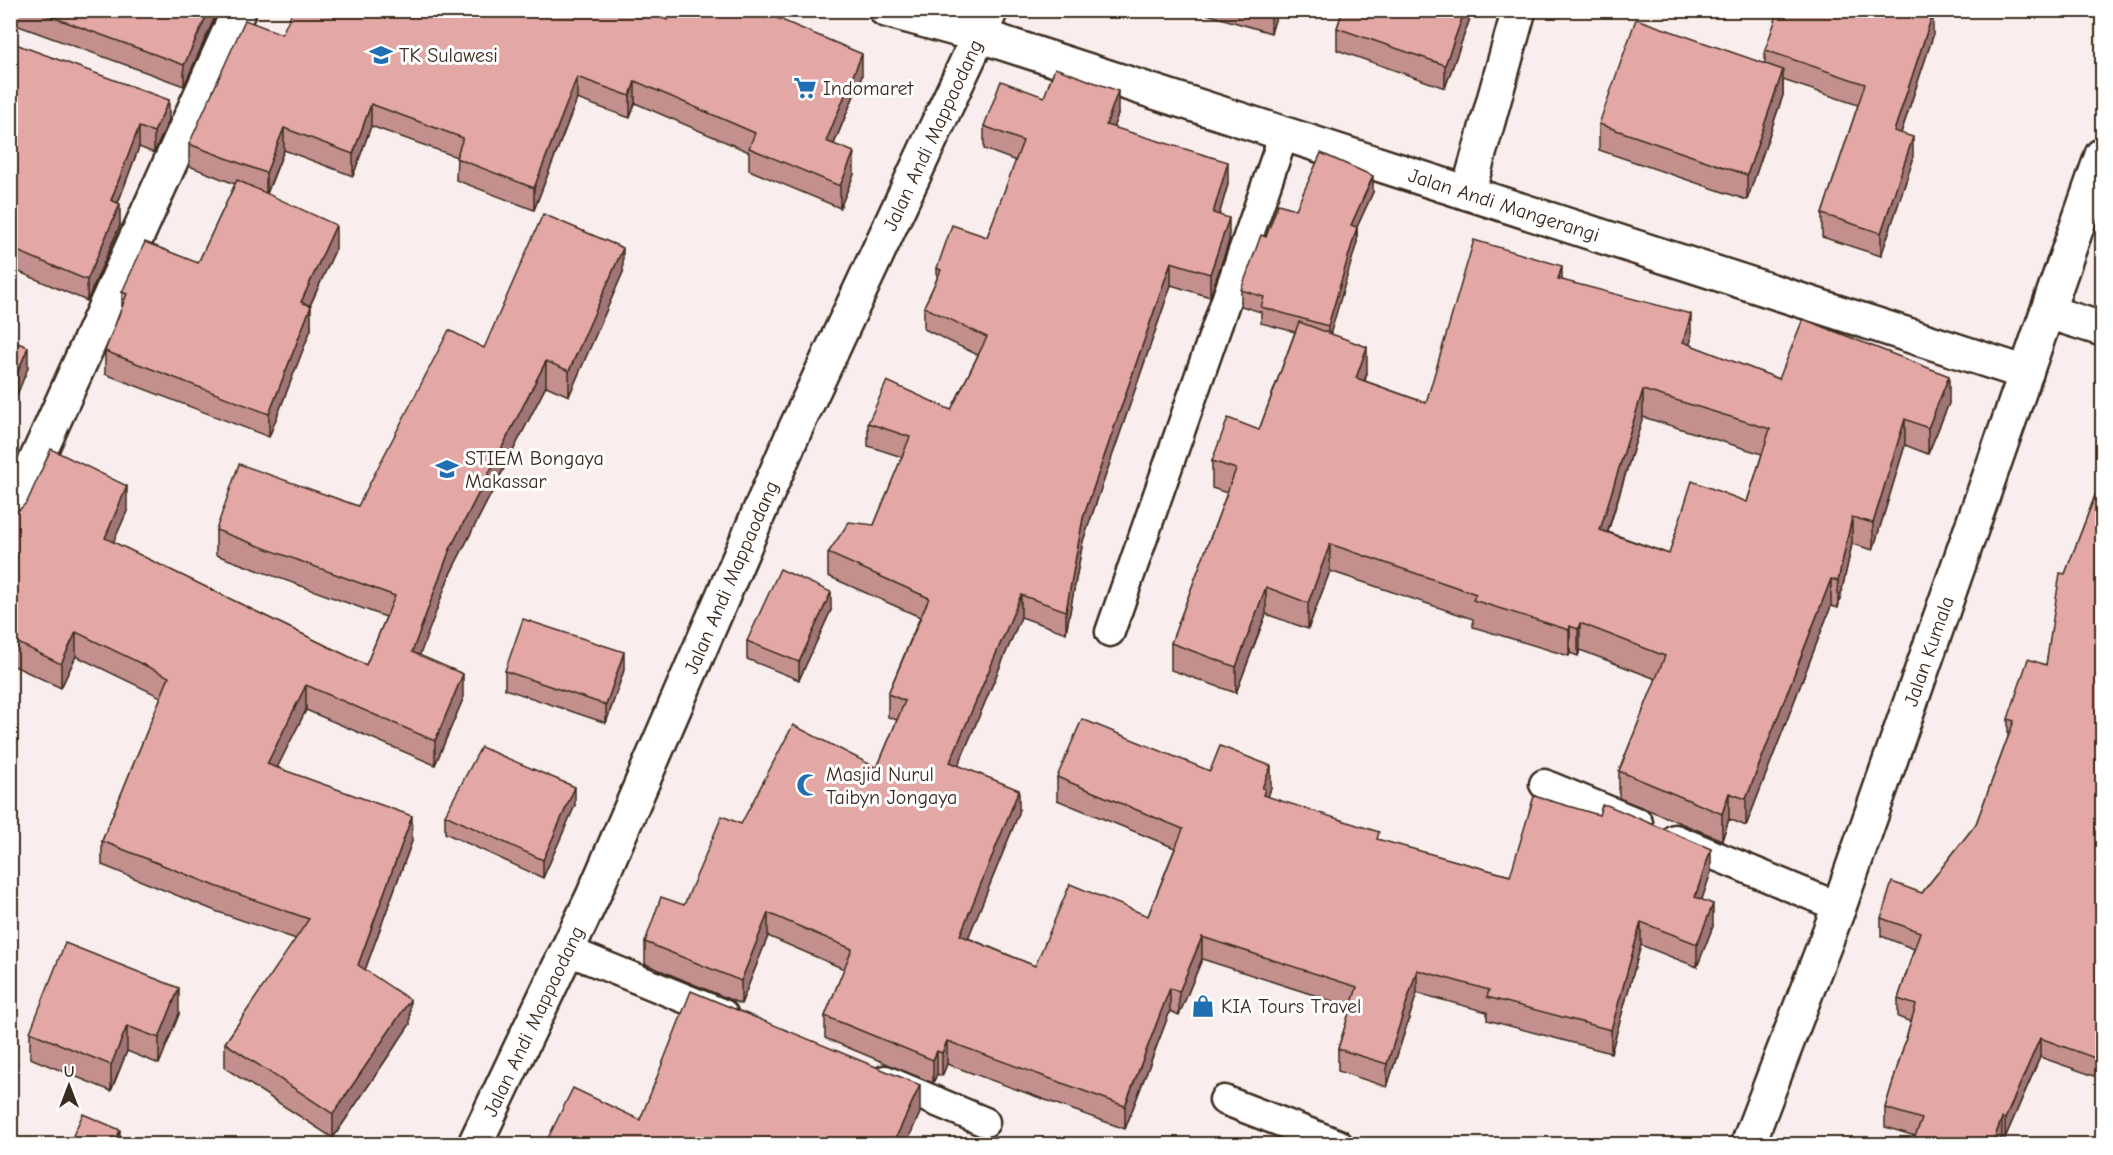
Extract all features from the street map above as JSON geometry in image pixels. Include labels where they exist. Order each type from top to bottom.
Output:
[{"type":"street","points":[[10,518],[239,10]]},
{"type":"street","name":"Jalan Andi Mangerangi","points":[[886,10],[986,23],[1284,134],[2026,373]]},
{"type":"street","points":[[1468,193],[1518,10]]},
{"type":"street","name":"Jalan Andi Mappaodang","points":[[475,1144],[593,896],[793,434],[986,23]]},
{"type":"street","points":[[163,99],[195,110]]},
{"type":"street","name":"Jalan Kumala","points":[[1748,1144],[1839,907],[2103,155]]},
{"type":"street","points":[[2048,312],[2103,329]]},
{"type":"lane","points":[[1110,632],[1284,134]]},
{"type":"lane","points":[[1544,784],[1839,907]]},
{"type":"lane","points":[[566,950],[743,1022]]},
{"type":"lane","points":[[864,1072],[985,1122]]},
{"type":"lane","points":[[1224,1100],[1338,1144]]},
{"type":"building","points":[[33,10],[209,10],[184,65]]},
{"type":"building","points":[[293,10],[642,10],[667,20],[671,10],[758,10],[862,54],[826,141],[854,152],[840,186],[749,148],[755,133],[635,81],[630,96],[577,77],[534,188],[456,158],[463,138],[371,104],[353,154],[284,128],[266,173],[189,144],[245,20],[282,34]]},
{"type":"building","points":[[1343,10],[1465,10],[1445,65],[1337,28]]},
{"type":"building","points":[[1779,10],[1927,10],[1933,13],[1894,131],[1913,137],[1881,233],[1822,214],[1865,84],[1765,50]]},
{"type":"building","points":[[1636,19],[1783,70],[1747,175],[1599,124]]},
{"type":"building","points":[[10,42],[169,100],[154,132],[139,127],[111,200],[120,204],[87,280],[10,248]]},
{"type":"building","points":[[1055,68],[1118,91],[1106,125],[1228,162],[1213,213],[1229,218],[1210,274],[1171,262],[1083,518],[1066,611],[1021,595],[950,762],[1019,790],[960,935],[1035,966],[1070,884],[1148,916],[1183,829],[1057,777],[1082,719],[1210,771],[1220,746],[1271,766],[1262,788],[1265,789],[1263,795],[1379,832],[1377,839],[1510,876],[1534,796],[1599,815],[1602,805],[1607,805],[1711,849],[1695,897],[1713,904],[1697,944],[1641,922],[1611,1030],[1487,997],[1489,990],[1417,970],[1387,1064],[1338,1049],[1357,987],[1202,937],[1179,992],[1170,988],[1125,1106],[947,1041],[942,1053],[937,1051],[933,1060],[825,1016],[852,949],[768,913],[741,981],[645,942],[661,897],[684,905],[722,816],[741,824],[793,725],[877,768],[905,701],[888,694],[929,598],[828,553],[849,522],[874,525],[910,437],[868,423],[887,381],[951,410],[987,337],[924,307],[941,270],[937,268],[952,225],[987,237],[1023,141],[984,126],[1001,81],[1044,97]]},
{"type":"building","points":[[1321,153],[1373,176],[1351,225],[1357,227],[1328,326],[1261,307],[1264,297],[1241,290],[1261,235],[1266,237],[1278,204],[1296,209]]},
{"type":"building","points":[[237,180],[336,225],[301,302],[311,306],[269,414],[105,351],[127,294],[122,292],[145,242],[198,263]]},
{"type":"building","points":[[543,214],[623,248],[569,371],[546,361],[450,549],[412,652],[463,674],[435,741],[306,685],[267,764],[412,816],[358,965],[410,1000],[333,1114],[225,1043],[309,919],[218,887],[102,841],[169,677],[76,632],[61,664],[10,639],[10,513],[20,509],[27,502],[51,449],[127,486],[105,538],[366,665],[395,596],[216,530],[239,464],[358,506],[449,330],[484,348]]},
{"type":"building","points":[[1474,240],[1562,266],[1558,279],[1691,314],[1683,342],[1779,379],[1803,319],[1949,376],[1928,428],[1905,419],[1873,523],[1852,517],[1838,581],[1831,579],[1746,799],[1729,793],[1722,814],[1619,771],[1665,656],[1580,623],[1578,629],[1570,626],[1569,630],[1473,600],[1476,594],[1330,544],[1308,603],[1266,587],[1236,667],[1171,643],[1236,469],[1212,461],[1228,418],[1259,430],[1299,322],[1367,347],[1356,378],[1426,403]],"holes":[[[1643,390],[1770,429],[1747,502],[1692,481],[1669,554],[1600,530]]]},
{"type":"building","points":[[10,340],[28,347],[10,391]]},
{"type":"building","points":[[2103,475],[2103,1061],[2040,1038],[1992,1144],[1912,1144],[1922,1119],[1885,1108],[1916,1005],[1898,999],[1920,932],[1881,918],[1892,882],[1922,893],[1976,824],[2014,721],[2008,719],[2028,659],[2046,665],[2060,573],[2065,574]]},
{"type":"building","points":[[780,569],[831,592],[799,662],[747,641]]},
{"type":"building","points":[[523,619],[624,652],[606,705],[505,671]]},
{"type":"building","points":[[481,747],[575,787],[543,860],[445,815]]},
{"type":"building","points":[[65,943],[179,988],[159,1038],[127,1026],[111,1065],[30,1032]]},
{"type":"building","points":[[691,991],[920,1085],[893,1144],[545,1144],[573,1088],[640,1120]]},
{"type":"building","points":[[83,1114],[120,1130],[114,1144],[69,1144]]},
{"type":"place","name":"TK Sulawesi","points":[[381,55]]},
{"type":"place","name":"Indomaret","points":[[805,88]]},
{"type":"place","name":"STIEM Bongaya Makassar","points":[[447,469]]},
{"type":"place","name":"Masjid Nurul Taibyn Jongaya","points":[[808,785]]},
{"type":"place","name":"KIA Tours Travel","points":[[1203,1006]]}]
